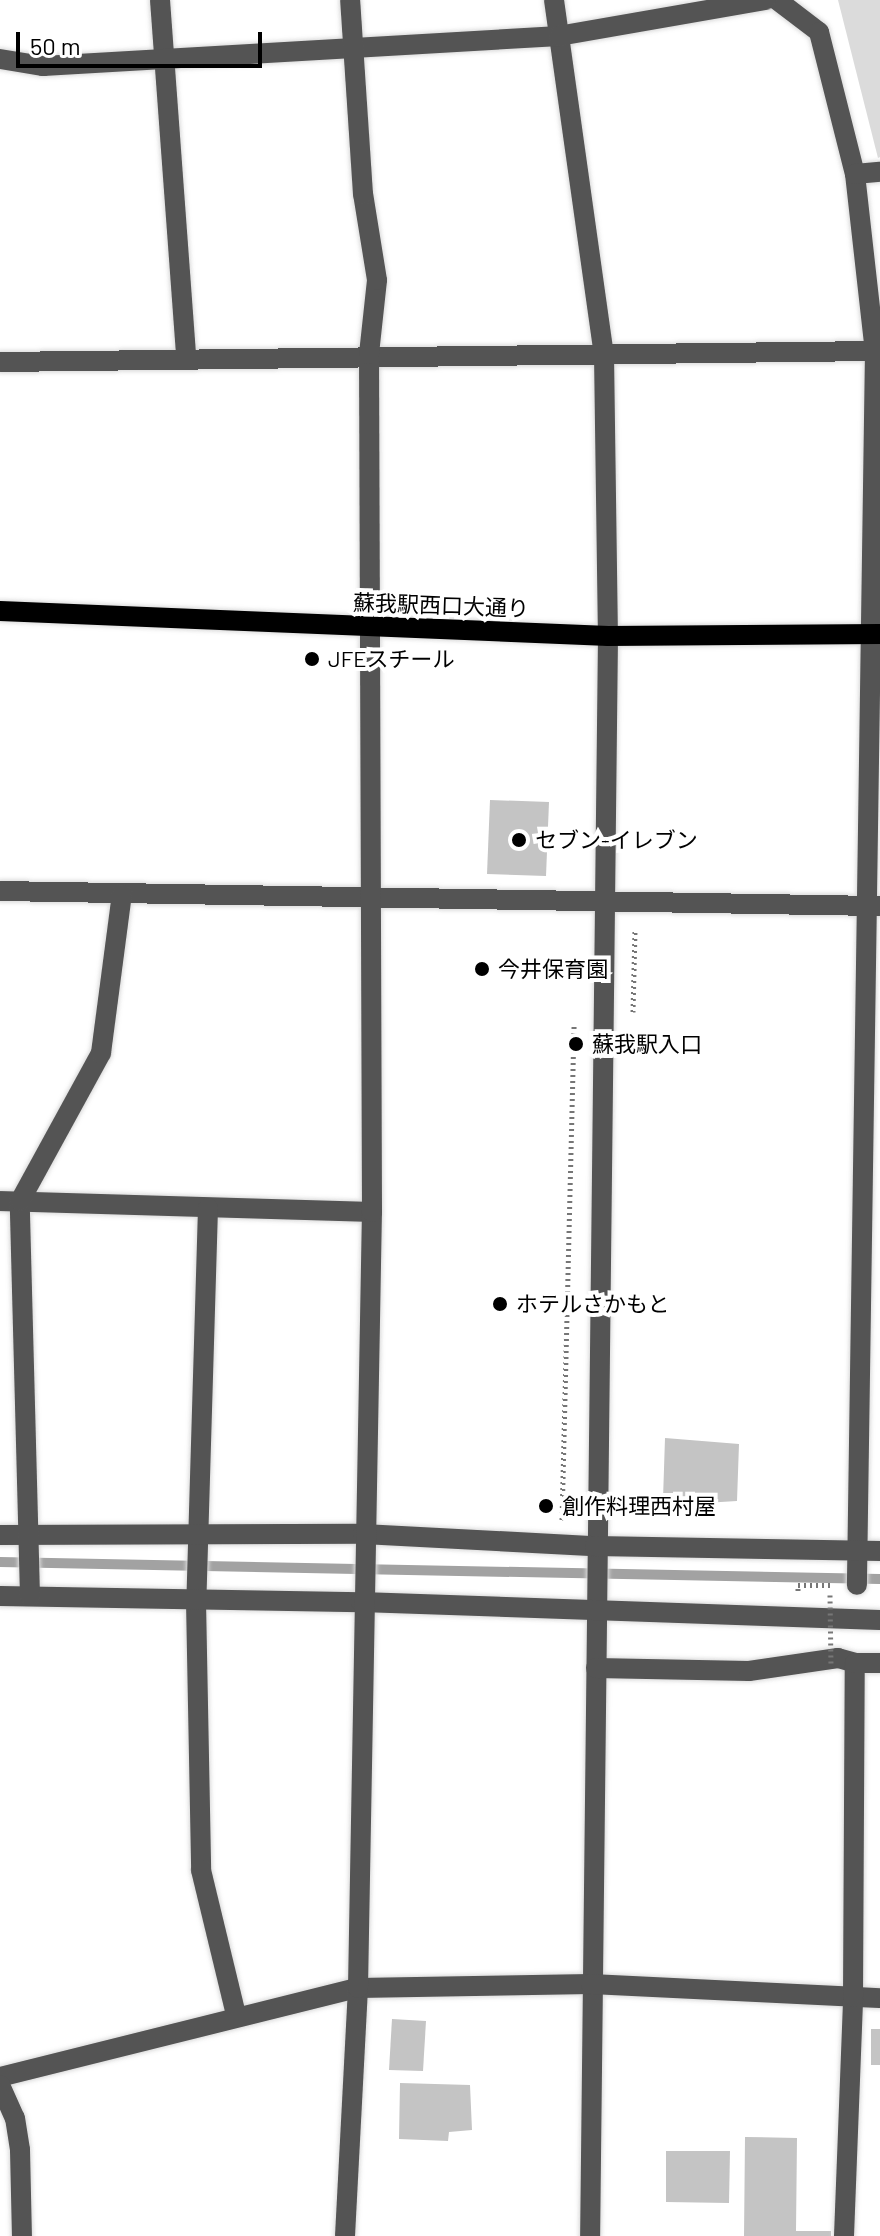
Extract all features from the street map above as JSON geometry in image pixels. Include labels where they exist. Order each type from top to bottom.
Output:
[{"type":"main road","name":"蘇我駅西口大通り","points":[[0,611],[608,636],[875,634]]},
{"type":"street","points":[[160,0],[186,356]]},
{"type":"street","points":[[345,2236],[358,1988],[361,1602],[372,1212],[375,898],[369,354],[377,280],[363,194],[350,0]]},
{"type":"street","points":[[554,0],[604,354],[608,636],[601,903],[590,2236]]},
{"type":"street","points":[[0,59],[43,66],[559,36],[766,0]]},
{"type":"street","points":[[777,0],[819,32],[855,174],[877,351],[870,1344],[857,1585]]},
{"type":"street","points":[[855,174],[880,172]]},
{"type":"street","points":[[0,362],[186,356],[877,351]]},
{"type":"street","points":[[0,891],[873,906]]},
{"type":"street","points":[[30,1596],[10,1201],[101,1053],[122,894]]},
{"type":"street","points":[[10,1201],[372,1212]]},
{"type":"street","points":[[208,1208],[196,1601],[201,1870],[236,2015]]},
{"type":"street","points":[[0,1535],[197,1537],[363,1534],[858,1557],[880,1551]]},
{"type":"street","points":[[0,1596],[361,1602],[880,1620]]},
{"type":"street","points":[[596,1668],[749,1671],[838,1658],[855,1663],[880,1663]]},
{"type":"street","points":[[844,2236],[853,1997],[855,1663]]},
{"type":"street","points":[[0,2077],[236,2015],[358,1988],[591,1984],[880,1998]]},
{"type":"street","points":[[0,2085],[15,2118],[20,2150],[22,2236]]},
{"type":"path","points":[[557,1535],[565,1513],[574,1009]]},
{"type":"path","points":[[830,1595],[831,1667]]},
{"type":"shaded area","points":[[838,0],[880,0],[878,158]]},
{"type":"building","points":[[490,800],[549,802],[546,876],[487,874]]},
{"type":"building","points":[[665,1438],[739,1444],[737,1501],[688,1504],[688,1499],[663,1499]]},
{"type":"building","points":[[392,2019],[426,2021],[423,2071],[389,2070]]},
{"type":"building","points":[[871,2029],[880,2029],[880,2065],[871,2065]]},
{"type":"building","points":[[400,2083],[470,2085],[472,2130],[449,2132],[448,2141],[399,2139]]},
{"type":"building","points":[[745,2137],[797,2138],[796,2231],[831,2231],[831,2236],[744,2236]]},
{"type":"building","points":[[666,2151],[730,2151],[729,2203],[666,2202]]},
{"type":"waterway","points":[[0,1562],[880,1579]]},
{"type":"place","name":"JFEスチール","points":[[312,659]]},
{"type":"place","name":"セブン-イレブン","points":[[519,840]]},
{"type":"place","name":"今井保育園","points":[[482,969]]},
{"type":"place","name":"蘇我駅入口","points":[[576,1044]]},
{"type":"place","name":"ホテルさかもと","points":[[500,1304]]},
{"type":"place","name":"創作料理西村屋","points":[[546,1506]]}]
